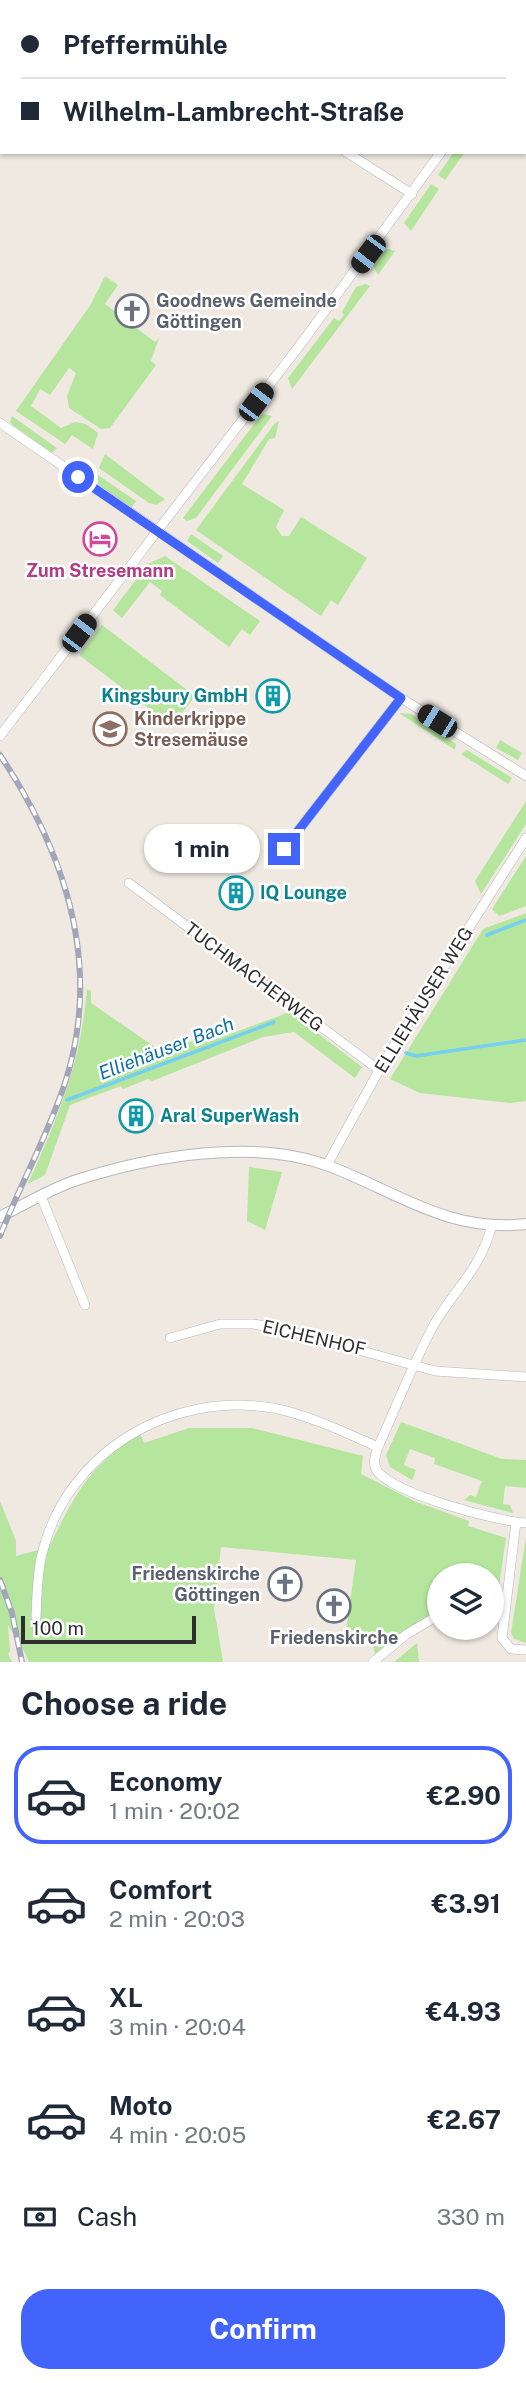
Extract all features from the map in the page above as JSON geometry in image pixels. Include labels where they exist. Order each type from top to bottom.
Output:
[{"type":"street","points":[[349,154],[412,194]]},
{"type":"street","points":[[0,736],[440,154]]},
{"type":"street","points":[[0,423],[401,698],[526,776]]},
{"type":"street","points":[[284,849],[401,698]]},
{"type":"street","name":"ELLIEHÄUSER WEG","points":[[327,1165],[379,1070],[526,838]]},
{"type":"street","name":"TUCHMACHERWEG","points":[[128,883],[379,1070]]},
{"type":"street","points":[[0,1217],[78,1180],[132,1165],[213,1153],[265,1154],[327,1165],[413,1206],[463,1221],[492,1225],[526,1224]]},
{"type":"street","points":[[41,1196],[85,1305]]},
{"type":"street","points":[[492,1225],[483,1257],[445,1307],[416,1365],[378,1447],[375,1455],[376,1470],[387,1479],[463,1510],[521,1523],[504,1619],[505,1644],[512,1649],[526,1650]]},
{"type":"street","name":"EICHENHOF","points":[[170,1338],[213,1326],[253,1324],[282,1329],[435,1371],[526,1377]]},
{"type":"street","points":[[36,1618],[42,1551],[71,1492],[102,1455],[152,1422],[188,1410],[260,1406],[309,1418],[378,1447]]},
{"type":"street","points":[[373,1662],[407,1634],[427,1622]]},
{"type":"green space","points":[[453,154],[464,154],[445,180],[438,175]]},
{"type":"green space","points":[[431,184],[439,189],[411,231],[404,223]]},
{"type":"green space","points":[[384,250],[395,251],[378,275],[373,266]]},
{"type":"green space","points":[[105,276],[118,285],[105,304],[155,342],[159,338],[151,361],[156,365],[110,428],[101,429],[69,408],[67,396],[76,373],[69,368],[50,395],[40,389],[31,406],[61,428],[75,422],[86,424],[98,433],[93,449],[72,435],[65,444],[16,411],[91,304]]},
{"type":"green space","points":[[365,284],[370,286],[292,389],[288,378],[334,318],[339,321],[344,315],[342,312],[356,287]]},
{"type":"green space","points":[[264,414],[272,416],[196,518],[187,521],[183,518]]},
{"type":"green space","points":[[12,416],[57,448],[52,453],[10,423]]},
{"type":"green space","points":[[279,421],[275,438],[269,439],[242,484],[284,510],[276,527],[282,536],[289,536],[301,517],[367,558],[338,605],[331,600],[321,616],[196,530]]},
{"type":"green space","points":[[105,454],[165,499],[157,505],[149,503],[99,468]]},
{"type":"green space","points":[[98,475],[136,501],[131,508],[98,484]]},
{"type":"green space","points":[[191,534],[223,556],[218,563],[187,541]]},
{"type":"green space","points":[[165,556],[260,621],[250,635],[242,629],[229,647],[160,595],[162,591],[150,582],[122,618],[113,610],[148,564]]},
{"type":"green space","points":[[102,625],[195,696],[172,726],[79,655]]},
{"type":"green space","points":[[399,713],[411,714],[456,744],[455,750]]},
{"type":"green space","points":[[500,740],[522,753],[518,760],[496,748]]},
{"type":"green space","points":[[467,750],[512,778],[508,784],[461,754]]},
{"type":"green space","points":[[526,801],[526,824],[481,894],[475,881]]},
{"type":"green space","points":[[526,856],[526,906],[499,916],[492,909]]},
{"type":"green space","points":[[526,913],[526,1101],[510,1103],[420,1093],[390,1079],[483,929]]},
{"type":"green space","points":[[87,989],[91,991],[91,1003],[162,1052],[212,1034],[214,1040],[290,1012],[362,1067],[355,1078],[294,1032],[263,1037],[152,1081],[148,1079],[123,1089],[121,1086],[70,1105],[45,1175],[28,1184],[73,1067]]},
{"type":"green space","points":[[249,1167],[282,1172],[265,1230],[247,1221]]},
{"type":"green space","points":[[401,1422],[502,1459],[526,1460],[526,1488],[505,1486],[503,1504],[510,1505],[513,1513],[464,1500],[470,1495],[476,1497],[482,1481],[434,1464],[435,1458],[410,1449],[404,1465],[416,1470],[412,1480],[390,1467],[386,1455]]},
{"type":"green space","points":[[189,1428],[252,1428],[363,1456],[361,1474],[414,1501],[469,1521],[468,1526],[506,1538],[502,1563],[427,1563],[427,1618],[408,1628],[375,1655],[372,1633],[346,1630],[356,1560],[221,1547],[214,1608],[223,1662],[0,1662],[0,1501],[16,1541],[16,1556],[49,1547],[67,1511],[95,1470],[122,1445],[140,1433],[144,1443]]},
{"type":"green space","points":[[526,1537],[526,1643],[514,1639],[511,1633]]},
{"type":"green space","points":[[417,1643],[419,1662],[394,1662]]},
{"type":"pier","points":[[8,1625],[29,1662],[12,1662],[8,1654]]},
{"type":"waterway","points":[[487,935],[526,920]]},
{"type":"waterway","name":"Elliehäuser Bach","points":[[67,1100],[274,1022]]},
{"type":"waterway","name":"Elliehäuser Bach","points":[[406,1053],[416,1056],[526,1040]]},
{"type":"railway","points":[[0,755],[43,831],[60,871],[72,912],[79,953],[80,996],[76,1039],[65,1083],[0,1236]]},
{"type":"railway","points":[[0,1580],[12,1613],[22,1662]]},
{"type":"place","name":"Goodnews Gemeinde Göttingen","points":[[132,311]]},
{"type":"place","name":"Zum Stresemann","points":[[100,539]]},
{"type":"place","name":"Kingsbury GmbH","points":[[273,696]]},
{"type":"place","name":"Kinderkrippe Stresemäuse","points":[[110,729]]},
{"type":"place","name":"IQ Lounge","points":[[236,893]]},
{"type":"place","name":"Aral SuperWash","points":[[136,1116]]},
{"type":"place","name":"Friedenskirche Göttingen","points":[[285,1584]]},
{"type":"place","name":"Friedenskirche","points":[[334,1606]]},
{"type":"route","points":[[78,477],[401,698],[284,849]]}]
